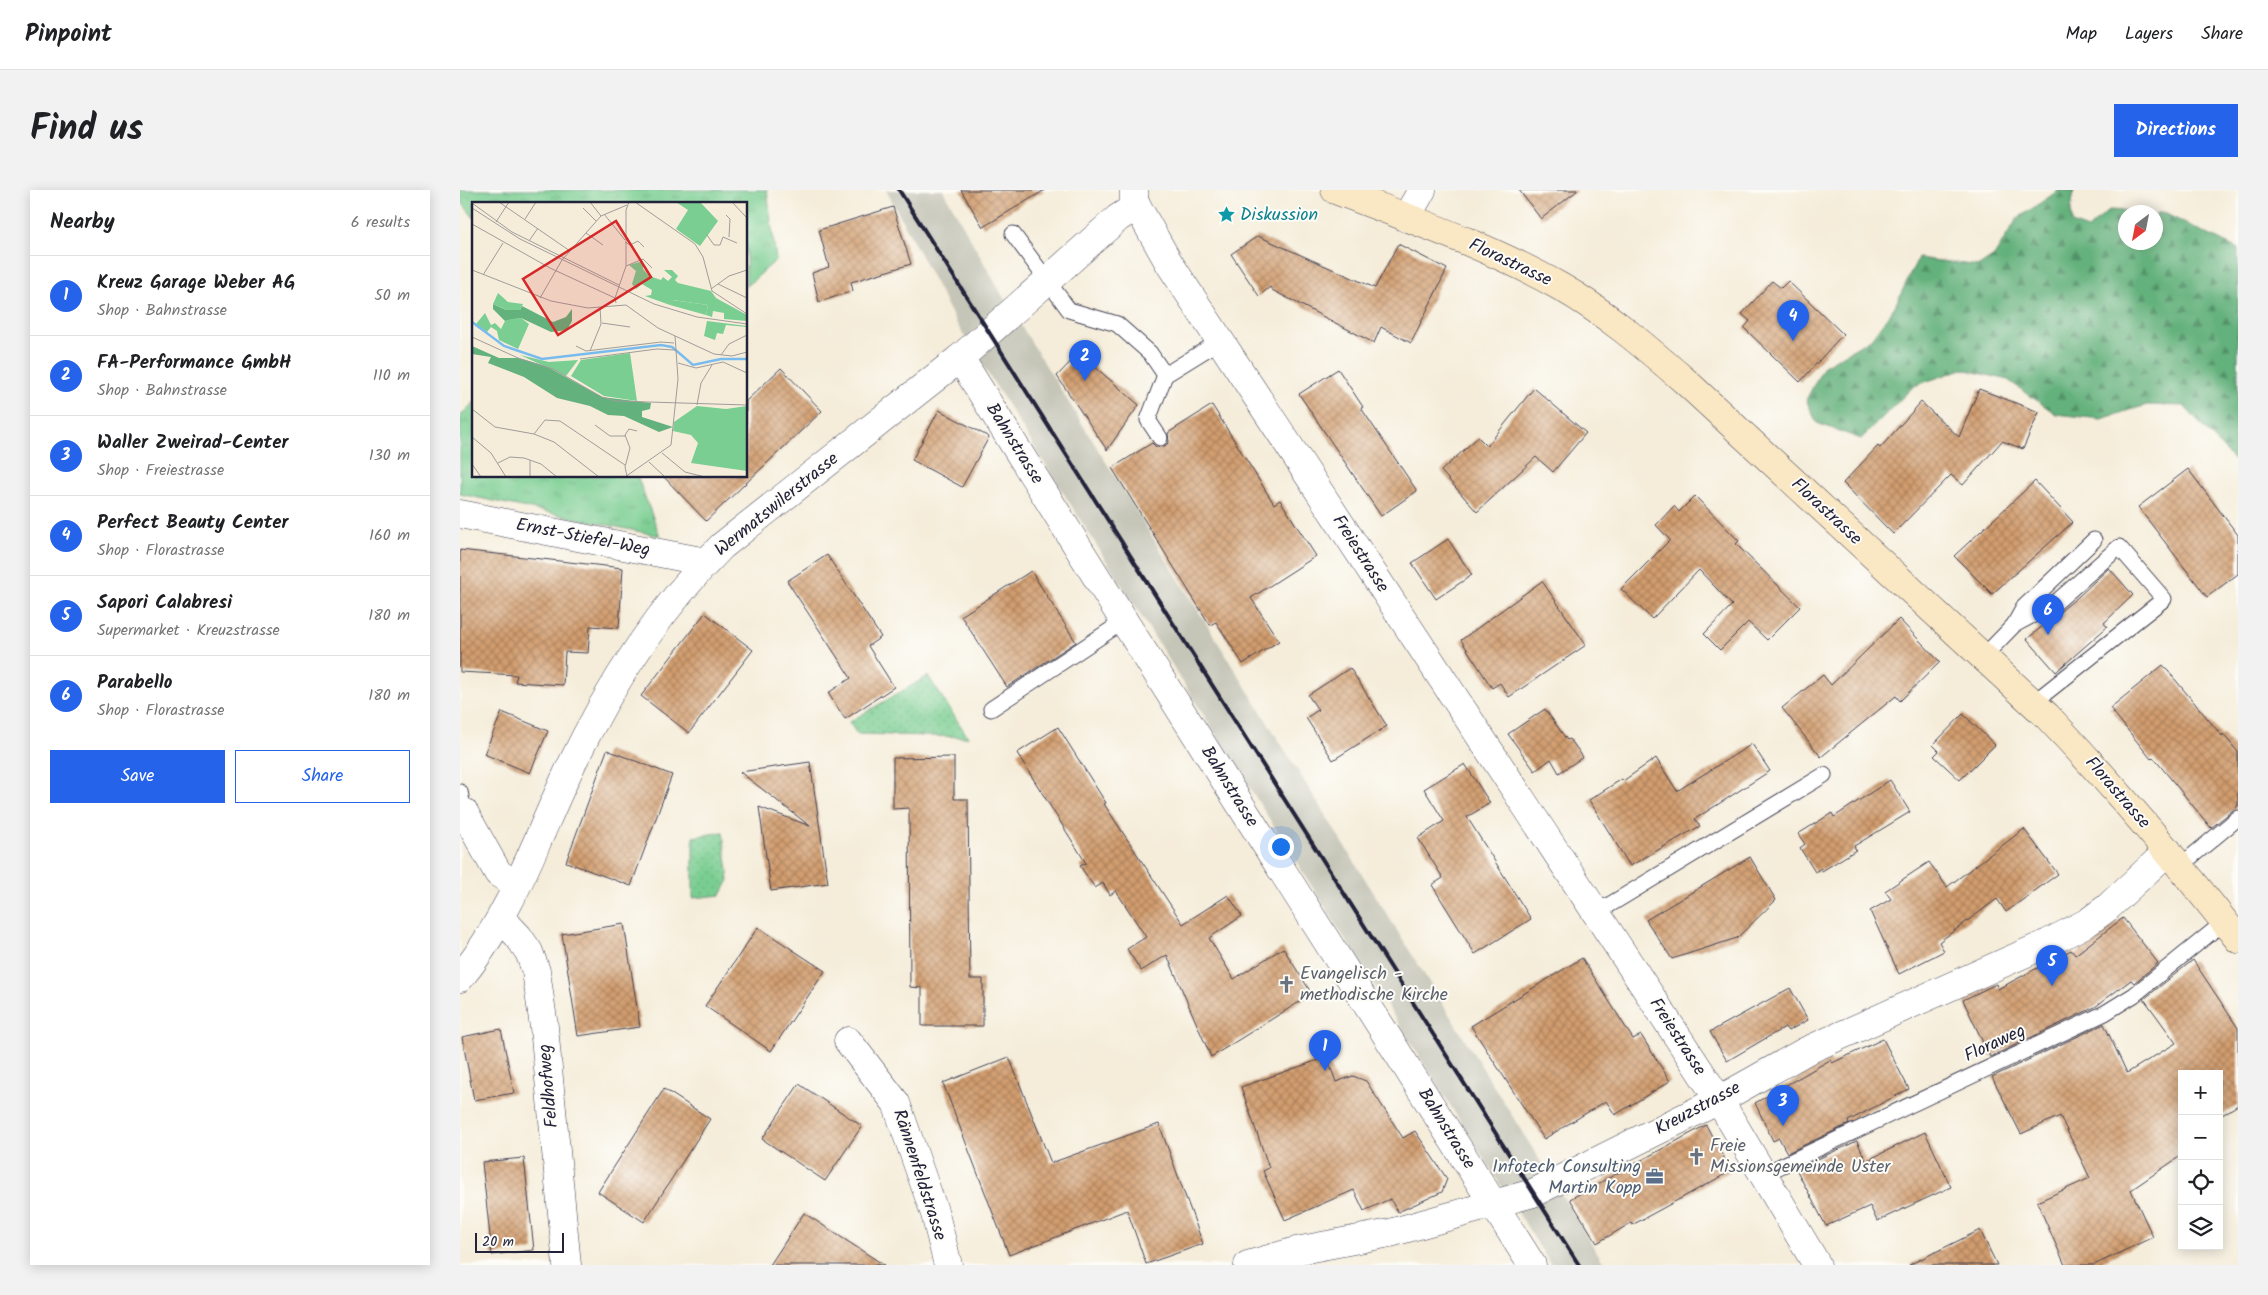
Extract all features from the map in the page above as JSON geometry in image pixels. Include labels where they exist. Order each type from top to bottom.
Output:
[{"type":"main road","name":"Florastrasse","points":[[1334,190],[1498,255],[1559,286],[1634,337],[1686,382],[2033,703],[2095,766],[2174,858],[2231,931]]},
{"type":"street","points":[[1406,218],[1422,190]]},
{"type":"street","name":"Wermatswilerstrasse","points":[[460,978],[501,918],[569,770],[611,688],[664,613],[706,562],[722,546],[960,358],[1118,218],[1135,198]]},
{"type":"street","name":"Freiestrasse","points":[[1135,198],[1169,263],[1719,1100],[1817,1265]]},
{"type":"street","name":"Bahnstrasse","points":[[960,358],[1124,621],[1532,1265]]},
{"type":"street","name":"Ernst-Stiefel-Weg","points":[[460,514],[706,562]]},
{"type":"street","points":[[461,805],[498,873],[516,885]]},
{"type":"street","name":"Kreuzstrasse","points":[[1248,1265],[1296,1251],[1342,1254],[1390,1233],[1533,1193],[1719,1100],[1806,1051],[2048,943],[2088,922],[2174,858]]},
{"type":"street","name":"Feldhofweg","points":[[501,918],[518,936],[529,952],[536,971],[567,1265]]},
{"type":"street","name":"Rännenfeldstrasse","points":[[848,1041],[896,1103],[935,1214],[948,1265]]},
{"type":"lane","points":[[1013,234],[1069,310],[1117,324],[1131,334],[1150,353],[1165,375]]},
{"type":"lane","points":[[1160,438],[1148,420],[1165,375],[1220,341]]},
{"type":"lane","points":[[1983,657],[2014,625],[2024,607],[2094,540]]},
{"type":"lane","points":[[2014,625],[2054,604],[2120,547],[2164,599],[2033,703]]},
{"type":"lane","points":[[991,709],[1124,621]]},
{"type":"lane","points":[[1596,913],[1824,775]]},
{"type":"lane","points":[[2174,858],[2238,818]]},
{"type":"lane","name":"Floraweg","points":[[1764,1174],[2105,1013],[2231,931]]},
{"type":"shaded area","points":[[886,190],[943,190],[1002,295],[1605,1265],[1551,1265],[958,326]]},
{"type":"green space","points":[[460,190],[767,190],[776,260],[748,285],[748,202],[472,202],[472,215],[460,200]]},
{"type":"green space","points":[[2059,190],[2074,190],[2071,210],[2072,223],[2088,229],[2109,210],[2118,210],[2118,250],[2163,250],[2163,213],[2238,249],[2238,465],[2184,406],[2147,405],[2101,419],[2056,414],[2008,380],[1962,369],[1914,386],[1861,439],[1817,423],[1806,400],[1824,366],[1871,339],[1895,306],[1918,258],[1979,266],[1994,256],[2017,219]]},
{"type":"green space","points":[[472,404],[472,478],[638,478],[660,536],[460,494],[460,416]]},
{"type":"green space","points":[[928,676],[968,737],[857,734],[849,722]]},
{"type":"green space","points":[[723,832],[729,880],[721,895],[693,898],[693,837]]},
{"type":"building","points":[[961,190],[1045,190],[983,227]]},
{"type":"building","points":[[1519,190],[1578,190],[1541,219]]},
{"type":"building","points":[[893,207],[911,264],[851,282],[853,291],[819,302],[812,273],[829,267],[819,230]]},
{"type":"building","points":[[1258,236],[1375,288],[1398,244],[1447,269],[1411,343],[1381,327],[1374,343],[1272,290],[1270,287],[1259,296],[1231,254]]},
{"type":"building","points":[[1772,281],[1781,288],[1788,281],[1843,334],[1800,382],[1744,328],[1750,321],[1742,314]]},
{"type":"building","points":[[1079,353],[1139,405],[1107,450],[1057,376]]},
{"type":"building","points":[[781,368],[822,411],[706,521],[665,478],[748,478],[748,399]]},
{"type":"building","points":[[1338,369],[1363,407],[1361,408],[1417,491],[1381,516],[1299,394]]},
{"type":"building","points":[[1534,388],[1586,433],[1553,472],[1536,457],[1477,512],[1441,471],[1478,437],[1487,446]]},
{"type":"building","points":[[1979,389],[2039,412],[2023,449],[2002,441],[1963,485],[1951,475],[1893,534],[1843,483],[1878,446],[1880,448],[1921,402],[1959,437]]},
{"type":"building","points":[[1212,405],[1274,504],[1280,500],[1316,556],[1251,598],[1279,641],[1243,664],[1216,622],[1210,625],[1112,468],[1152,443],[1156,447],[1165,446],[1169,442],[1168,433]]},
{"type":"building","points":[[939,410],[989,437],[962,487],[912,460]]},
{"type":"building","points":[[2188,469],[2238,535],[2238,574],[2207,597],[2138,507]]},
{"type":"building","points":[[2035,481],[2073,522],[1992,594],[1954,556]]},
{"type":"building","points":[[1695,496],[1739,541],[1736,544],[1800,607],[1767,640],[1748,622],[1720,650],[1704,634],[1732,605],[1699,570],[1652,619],[1621,589],[1670,540],[1656,525],[1674,506],[1679,512]]},
{"type":"building","points":[[1448,539],[1472,575],[1436,599],[1412,563]]},
{"type":"building","points":[[460,550],[623,568],[619,628],[590,626],[588,653],[565,652],[563,685],[515,682],[517,675],[460,672]]},
{"type":"building","points":[[827,555],[881,637],[868,646],[894,687],[845,719],[828,693],[851,678],[787,581]]},
{"type":"building","points":[[2109,568],[2133,595],[2104,623],[2107,627],[2056,672],[2027,639],[2079,596]]},
{"type":"building","points":[[1031,571],[1076,642],[1007,687],[961,616]]},
{"type":"building","points":[[1542,581],[1586,645],[1509,697],[1500,683],[1492,688],[1461,640]]},
{"type":"building","points":[[705,613],[753,650],[689,733],[641,696]]},
{"type":"building","points":[[1899,619],[1940,662],[1900,701],[1896,696],[1821,757],[1782,708],[1823,675],[1831,685]]},
{"type":"building","points":[[2163,665],[2222,736],[2223,734],[2238,752],[2238,806],[2211,828],[2110,708]]},
{"type":"building","points":[[1350,668],[1387,726],[1333,760],[1306,718],[1318,710],[1308,695]]},
{"type":"building","points":[[1545,709],[1567,740],[1570,739],[1583,757],[1559,773],[1551,759],[1535,771],[1508,734]]},
{"type":"building","points":[[502,712],[548,731],[530,773],[484,754]]},
{"type":"building","points":[[1963,714],[1995,745],[1960,780],[1934,756],[1939,751],[1933,745]]},
{"type":"building","points":[[1058,727],[1106,803],[1104,804],[1183,924],[1228,895],[1242,916],[1209,938],[1234,979],[1283,948],[1312,994],[1211,1057],[1167,955],[1141,971],[1127,949],[1146,937],[1116,891],[1110,895],[1103,883],[1095,888],[1080,866],[1086,863],[1017,753]]},
{"type":"building","points":[[1752,744],[1770,771],[1695,819],[1700,826],[1630,866],[1589,800],[1622,779],[1623,781],[1656,758],[1677,791]]},
{"type":"building","points":[[607,750],[672,775],[631,886],[566,862]]},
{"type":"building","points":[[954,757],[954,799],[968,799],[970,979],[983,979],[983,1026],[922,1026],[922,988],[910,987],[909,808],[893,809],[893,758]]},
{"type":"building","points":[[810,762],[828,883],[771,891],[759,807],[810,826],[740,772]]},
{"type":"building","points":[[1465,764],[1490,803],[1467,817],[1531,919],[1475,954],[1432,885],[1443,878],[1418,838],[1444,821],[1424,789]]},
{"type":"building","points":[[1890,780],[1910,812],[1854,846],[1856,850],[1822,871],[1821,868],[1815,872],[1800,848],[1805,844],[1798,834],[1832,813],[1834,817]]},
{"type":"building","points":[[2024,829],[2058,874],[2006,912],[1997,899],[1939,942],[1944,951],[1899,974],[1870,911],[1891,899],[1885,891],[1929,862],[1947,887]]},
{"type":"building","points":[[1750,857],[1776,900],[1737,938],[1672,959],[1646,920]]},
{"type":"building","points":[[2123,918],[2158,963],[2134,983],[2131,980],[2095,1007],[1990,1057],[1963,1000],[1996,984],[1998,989],[2071,950],[2075,955]]},
{"type":"building","points":[[624,924],[640,1027],[578,1036],[562,934]]},
{"type":"building","points":[[758,927],[825,971],[771,1051],[705,1006]]},
{"type":"building","points":[[1582,958],[1633,1039],[1641,1035],[1670,1081],[1615,1115],[1606,1101],[1544,1139],[1471,1026]]},
{"type":"building","points":[[2193,960],[2238,1028],[2238,1105],[2223,1114],[2223,1070],[2178,1070],[2178,1158],[2131,1190],[2153,1237],[2094,1265],[2065,1265],[2037,1202],[2090,1178],[2060,1116],[2021,1134],[1992,1077],[2104,1024],[2127,1073],[2176,1043],[2144,999]]},
{"type":"building","points":[[1790,988],[1808,1020],[1788,1031],[1785,1027],[1727,1061],[1710,1032]]},
{"type":"building","points":[[501,1029],[514,1093],[474,1100],[462,1037]]},
{"type":"building","points":[[1883,1039],[1909,1089],[1848,1121],[1849,1124],[1787,1153],[1779,1138],[1773,1141],[1755,1103],[1830,1060],[1832,1063]]},
{"type":"building","points":[[1009,1057],[1051,1163],[1159,1124],[1203,1244],[1146,1264],[1127,1210],[1009,1255],[943,1083]]},
{"type":"building","points":[[1327,1057],[1336,1082],[1353,1076],[1366,1081],[1403,1138],[1415,1131],[1447,1179],[1442,1192],[1398,1212],[1390,1199],[1364,1211],[1354,1190],[1285,1220],[1263,1171],[1269,1168],[1241,1087]]},
{"type":"building","points":[[799,1084],[862,1126],[825,1181],[762,1139]]},
{"type":"building","points":[[664,1089],[710,1119],[644,1222],[598,1192]]},
{"type":"building","points":[[1706,1125],[1731,1171],[1632,1225],[1631,1223],[1597,1243],[1570,1199]]},
{"type":"building","points":[[1925,1132],[1951,1187],[1877,1221],[1870,1206],[1826,1226],[1796,1169],[1857,1141],[1866,1161]]},
{"type":"building","points":[[524,1158],[534,1250],[492,1255],[482,1162]]},
{"type":"building","points":[[804,1213],[884,1265],[770,1265]]},
{"type":"building","points":[[1980,1230],[1997,1265],[1909,1265]]},
{"type":"railway","points":[[899,190],[1579,1265]]},
{"type":"place","name":"Diskussion","points":[[1226,215]]},
{"type":"place","name":"Perfect Beauty Center","points":[[1793,341]]},
{"type":"place","name":"FA-Performance GmbH","points":[[1085,381]]},
{"type":"place","name":"Parabello","points":[[2048,635]]},
{"type":"place","name":"Evangelisch - methodische Kirche","points":[[1286,984]]},
{"type":"place","name":"Sapori Calabresi","points":[[2052,986]]},
{"type":"place","name":"Kreuz Garage Weber AG","points":[[1325,1071]]},
{"type":"place","name":"Waller Zweirad-Center","points":[[1783,1126]]},
{"type":"place","name":"Freie Missionsgemeinde Uster","points":[[1696,1156]]},
{"type":"place","name":"Infotech Consulting Martin Kopp","points":[[1655,1177]]}]
